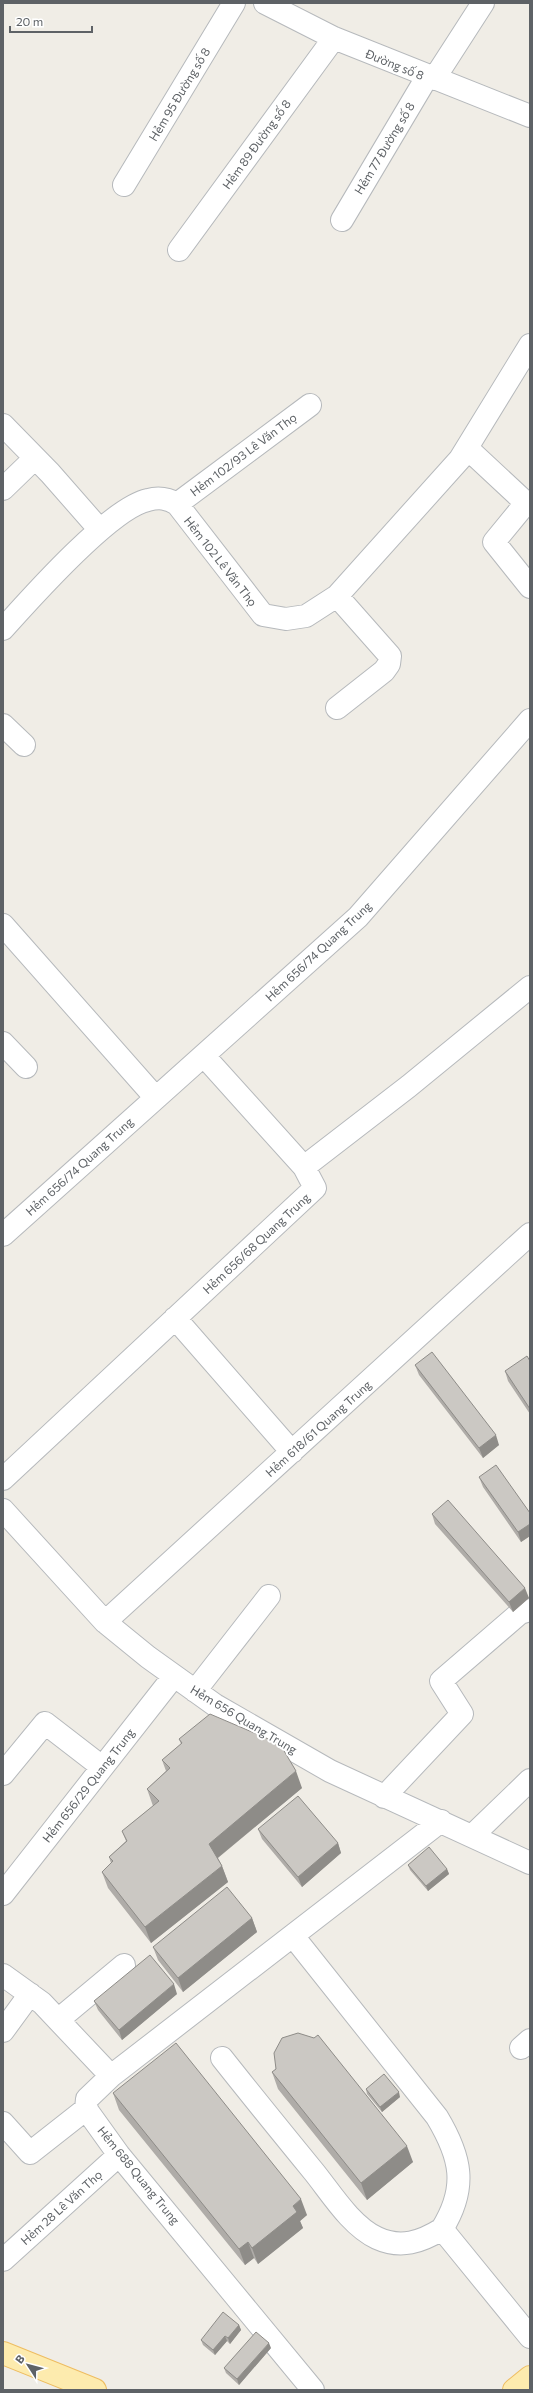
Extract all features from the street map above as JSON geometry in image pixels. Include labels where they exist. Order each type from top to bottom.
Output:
[{"type":"main road","points":[[3,2353],[95,2390]]},
{"type":"main road","points":[[514,2390],[530,2377]]},
{"type":"street","name":"Hẻm 95 Đường số 8","points":[[124,185],[234,3]]},
{"type":"street","name":"Đường số 8","points":[[265,3],[334,38],[431,78],[530,116]]},
{"type":"street","name":"Hẻm 77 Đường số 8","points":[[342,220],[431,78],[483,3]]},
{"type":"street","name":"Hẻm 89 Đường số 8","points":[[179,250],[334,38]]},
{"type":"street","name":"Hẻm 102 Lê Văn Thọ","points":[[3,629],[30,599],[100,530],[146,500],[167,498],[177,504],[263,615],[286,620],[306,616],[337,596],[460,459],[530,345]]},
{"type":"street","name":"Hẻm 102/93 Lê Văn Thọ","points":[[177,504],[310,405]]},
{"type":"street","points":[[3,425],[100,530]]},
{"type":"street","points":[[467,448],[526,503],[494,542],[530,587]]},
{"type":"street","points":[[3,489],[35,458]]},
{"type":"street","points":[[337,596],[390,656],[389,664],[384,671],[337,708]]},
{"type":"street","name":"Hẻm 656/74 Quang Trung","points":[[3,1235],[155,1097],[204,1056],[358,917],[430,832],[498,758],[530,720]]},
{"type":"street","points":[[3,724],[24,745]]},
{"type":"street","points":[[3,925],[155,1097]]},
{"type":"street","points":[[204,1056],[304,1167],[409,1086],[530,987]]},
{"type":"street","points":[[3,1043],[26,1066]]},
{"type":"street","name":"Hẻm 656/68 Quang Trung","points":[[3,1479],[315,1188],[304,1167]]},
{"type":"street","name":"Hẻm 618/61 Quang Trung","points":[[105,1622],[530,1234]]},
{"type":"street","points":[[175,1318],[292,1452]]},
{"type":"street","name":"Hẻm 656 Quang Trung","points":[[3,1510],[105,1622],[174,1676],[215,1705],[330,1771],[530,1863]]},
{"type":"street","points":[[195,1691],[269,1596]]},
{"type":"street","points":[[384,1797],[462,1714],[441,1681],[520,1613],[530,1610]]},
{"type":"street","name":"Hẻm 656/29 Quang Trung","points":[[3,1894],[174,1676]]},
{"type":"street","points":[[3,1774],[45,1723],[102,1767]]},
{"type":"street","points":[[472,1836],[530,1780]]},
{"type":"street","points":[[3,2123],[30,2153],[86,2109],[87,2100],[111,2076],[441,1821]]},
{"type":"street","points":[[222,2058],[334,2196],[362,2228],[376,2237],[407,2244],[426,2240],[442,2229],[452,2213],[458,2195],[460,2175],[449,2137],[437,2117],[293,1936]]},
{"type":"street","points":[[58,2020],[124,1965]]},
{"type":"street","points":[[3,1975],[42,2003],[111,2076]]},
{"type":"street","points":[[3,2031],[30,1994]]},
{"type":"street","name":"Hẻm 688 Quang Trung","points":[[86,2109],[119,2154],[313,2390]]},
{"type":"street","name":"Hẻm 28 Lê Văn Thọ","points":[[3,2260],[119,2154]]},
{"type":"street","points":[[442,2229],[530,2337]]},
{"type":"building","points":[[432,1352],[496,1435],[479,1448],[415,1365]]},
{"type":"building","points":[[527,1356],[530,1361],[530,1409],[505,1371]]},
{"type":"building","points":[[496,1465],[530,1513],[530,1524],[518,1532],[479,1477]]},
{"type":"building","points":[[448,1500],[525,1588],[509,1602],[432,1514]]},
{"type":"building","points":[[210,1714],[280,1744],[296,1771],[209,1844],[222,1866],[145,1927],[102,1872],[113,1861],[109,1857],[127,1841],[122,1831],[159,1801],[147,1789],[170,1768],[162,1760],[182,1743],[179,1739]]},
{"type":"building","points":[[298,1796],[338,1843],[298,1877],[258,1829]]},
{"type":"building","points":[[429,1847],[447,1869],[426,1886],[408,1865]]},
{"type":"building","points":[[227,1887],[252,1918],[178,1978],[153,1947]]},
{"type":"building","points":[[150,1955],[174,1984],[119,2030],[94,2001]]},
{"type":"building","points":[[298,2033],[314,2038],[318,2035],[407,2146],[361,2183],[272,2072],[276,2069],[274,2053],[282,2038]]},
{"type":"building","points":[[176,2043],[301,2199],[293,2206],[297,2212],[252,2248],[248,2242],[239,2249],[113,2093]]},
{"type":"building","points":[[384,2074],[399,2092],[380,2107],[366,2089]]},
{"type":"building","points":[[223,2312],[239,2325],[228,2338],[225,2336],[213,2350],[201,2340]]},
{"type":"building","points":[[256,2332],[269,2343],[237,2379],[224,2368]]}]
